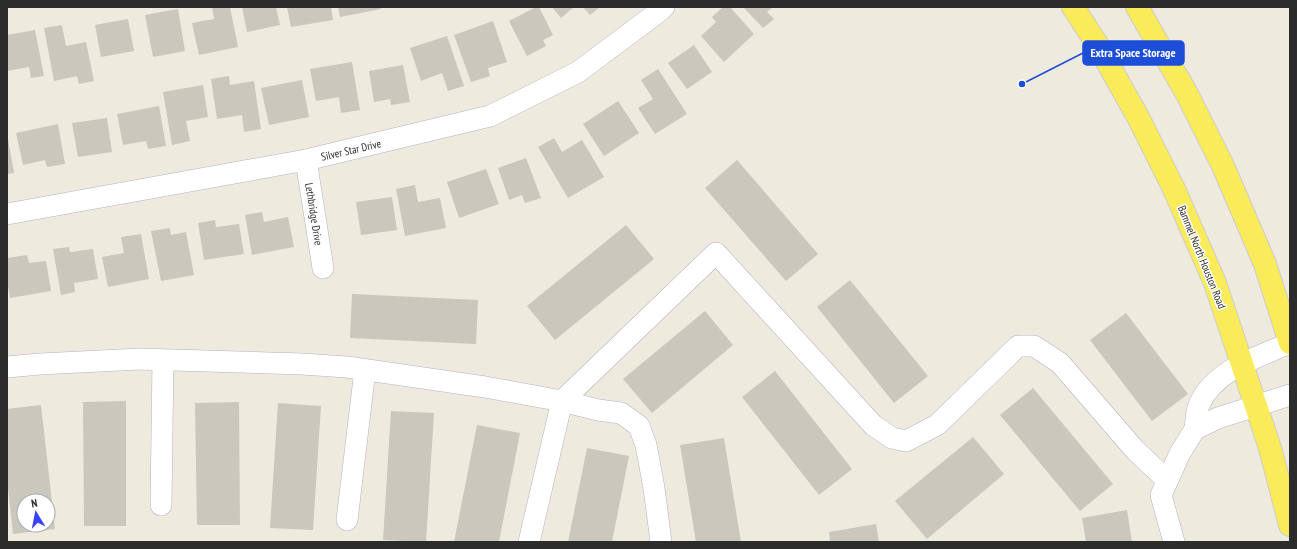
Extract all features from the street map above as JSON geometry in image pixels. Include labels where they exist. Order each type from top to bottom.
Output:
[{"type":"main road","name":"Bammel North Houston Road","points":[[1073,7],[1097,44],[1139,119],[1174,189],[1215,284],[1270,448],[1290,526]]},
{"type":"main road","points":[[1137,7],[1186,94],[1223,166],[1265,264],[1290,343]]},
{"type":"street","name":"Silver Star Drive","points":[[7,214],[306,160],[490,116],[578,72],[657,14],[664,7]]},
{"type":"street","name":"Lethbridge Drive","points":[[306,160],[323,268]]},
{"type":"street","points":[[529,542],[562,401],[716,253],[874,425],[892,438],[906,441],[937,425],[1018,346],[1034,346],[1060,363],[1135,450],[1167,480]]},
{"type":"street","points":[[1174,542],[1161,494],[1180,453],[1195,429],[1199,406],[1211,385],[1242,363],[1290,343]]},
{"type":"street","points":[[7,367],[125,360],[302,364],[347,367],[485,387],[562,401],[598,410],[621,413],[639,426],[646,445],[654,488],[661,542]]},
{"type":"street","points":[[161,505],[164,360]]},
{"type":"street","points":[[348,520],[365,370]]},
{"type":"street","points":[[1195,429],[1218,418],[1290,395]]},
{"type":"building","points":[[212,7],[230,7],[238,47],[199,55],[192,23],[214,19]]},
{"type":"building","points":[[242,7],[276,7],[280,25],[247,32]]},
{"type":"building","points":[[287,7],[331,7],[333,20],[291,27]]},
{"type":"building","points":[[338,7],[381,7],[381,9],[340,17]]},
{"type":"building","points":[[536,7],[539,7],[553,35],[543,40],[546,46],[527,56],[509,21]]},
{"type":"building","points":[[552,7],[574,7],[561,18]]},
{"type":"building","points":[[583,7],[600,7],[590,15]]},
{"type":"building","points":[[723,7],[730,7],[754,34],[724,62],[701,36],[716,22],[712,17]]},
{"type":"building","points":[[743,7],[773,7],[767,12],[774,19],[763,28]]},
{"type":"building","points":[[178,9],[185,51],[153,57],[145,15]]},
{"type":"building","points":[[128,19],[134,51],[101,57],[95,25]]},
{"type":"building","points":[[493,21],[507,62],[488,68],[490,76],[471,82],[454,35]]},
{"type":"building","points":[[62,25],[66,46],[86,42],[94,81],[79,84],[77,76],[54,81],[44,28]]},
{"type":"building","points":[[35,30],[44,76],[31,78],[29,67],[7,71],[7,35]]},
{"type":"building","points":[[447,36],[464,86],[448,91],[442,73],[421,81],[410,48]]},
{"type":"building","points":[[694,45],[712,72],[687,89],[668,63]]},
{"type":"building","points":[[352,62],[360,110],[341,113],[339,97],[316,101],[310,69]]},
{"type":"building","points":[[403,65],[410,102],[391,105],[390,99],[374,102],[369,71]]},
{"type":"building","points":[[658,69],[687,114],[655,134],[638,108],[653,99],[641,80]]},
{"type":"building","points":[[229,76],[230,85],[254,81],[261,129],[244,132],[242,115],[217,119],[211,79]]},
{"type":"building","points":[[302,80],[309,117],[269,125],[261,88]]},
{"type":"building","points":[[203,85],[208,117],[186,121],[190,141],[172,145],[163,92]]},
{"type":"building","points":[[618,101],[639,133],[604,156],[583,124]]},
{"type":"building","points":[[159,106],[166,146],[148,149],[146,141],[123,145],[117,114]]},
{"type":"building","points":[[107,118],[112,152],[78,157],[72,123]]},
{"type":"building","points":[[58,124],[65,164],[47,167],[45,160],[23,165],[16,133]]},
{"type":"building","points":[[7,133],[14,173],[7,174]]},
{"type":"building","points":[[554,138],[562,152],[582,140],[604,177],[568,198],[538,147]]},
{"type":"building","points":[[526,158],[541,198],[525,203],[522,195],[509,200],[498,168]]},
{"type":"building","points":[[737,160],[818,254],[786,281],[705,188]]},
{"type":"building","points":[[486,169],[499,204],[459,218],[447,182]]},
{"type":"building","points":[[415,185],[418,202],[440,198],[446,228],[405,236],[396,189]]},
{"type":"building","points":[[392,197],[397,230],[361,235],[356,202]]},
{"type":"building","points":[[262,212],[264,222],[288,217],[294,247],[252,255],[245,215]]},
{"type":"building","points":[[215,220],[216,227],[239,224],[244,254],[204,260],[198,223]]},
{"type":"building","points":[[626,225],[654,259],[555,340],[527,306]]},
{"type":"building","points":[[170,228],[171,235],[186,232],[194,275],[161,281],[151,231]]},
{"type":"building","points":[[141,234],[149,279],[108,287],[102,257],[124,253],[121,237]]},
{"type":"building","points":[[69,247],[70,252],[93,249],[98,279],[74,283],[75,292],[61,295],[53,249]]},
{"type":"building","points":[[27,255],[29,263],[46,261],[51,291],[10,298],[7,280],[7,258]]},
{"type":"building","points":[[850,280],[928,376],[894,403],[817,307]]},
{"type":"building","points":[[352,294],[478,300],[476,344],[350,338]]},
{"type":"building","points":[[705,311],[733,345],[652,413],[623,379]]},
{"type":"building","points":[[1126,313],[1188,394],[1152,421],[1090,340]]},
{"type":"building","points":[[775,371],[852,469],[819,495],[742,397]]},
{"type":"building","points":[[1033,388],[1113,484],[1080,511],[1000,415]]},
{"type":"building","points":[[126,401],[126,526],[84,526],[83,402]]},
{"type":"building","points":[[239,402],[240,525],[197,525],[195,403]]},
{"type":"building","points":[[278,403],[321,406],[313,530],[270,528]]},
{"type":"building","points":[[41,405],[51,493],[16,493],[16,533],[21,533],[13,534],[7,479],[7,409]]},
{"type":"building","points":[[391,411],[434,413],[426,542],[383,540]]},
{"type":"building","points":[[477,425],[520,433],[499,542],[454,542]]},
{"type":"building","points":[[973,437],[1004,474],[927,539],[895,501]]},
{"type":"building","points":[[724,438],[741,542],[696,542],[680,445]]},
{"type":"building","points":[[587,448],[629,456],[612,542],[568,542]]},
{"type":"building","points":[[1127,510],[1132,542],[1086,542],[1082,518]]},
{"type":"building","points":[[876,524],[879,542],[830,542],[829,532]]},
{"type":"place","name":"Extra Space Storage","points":[[1022,84]]}]
